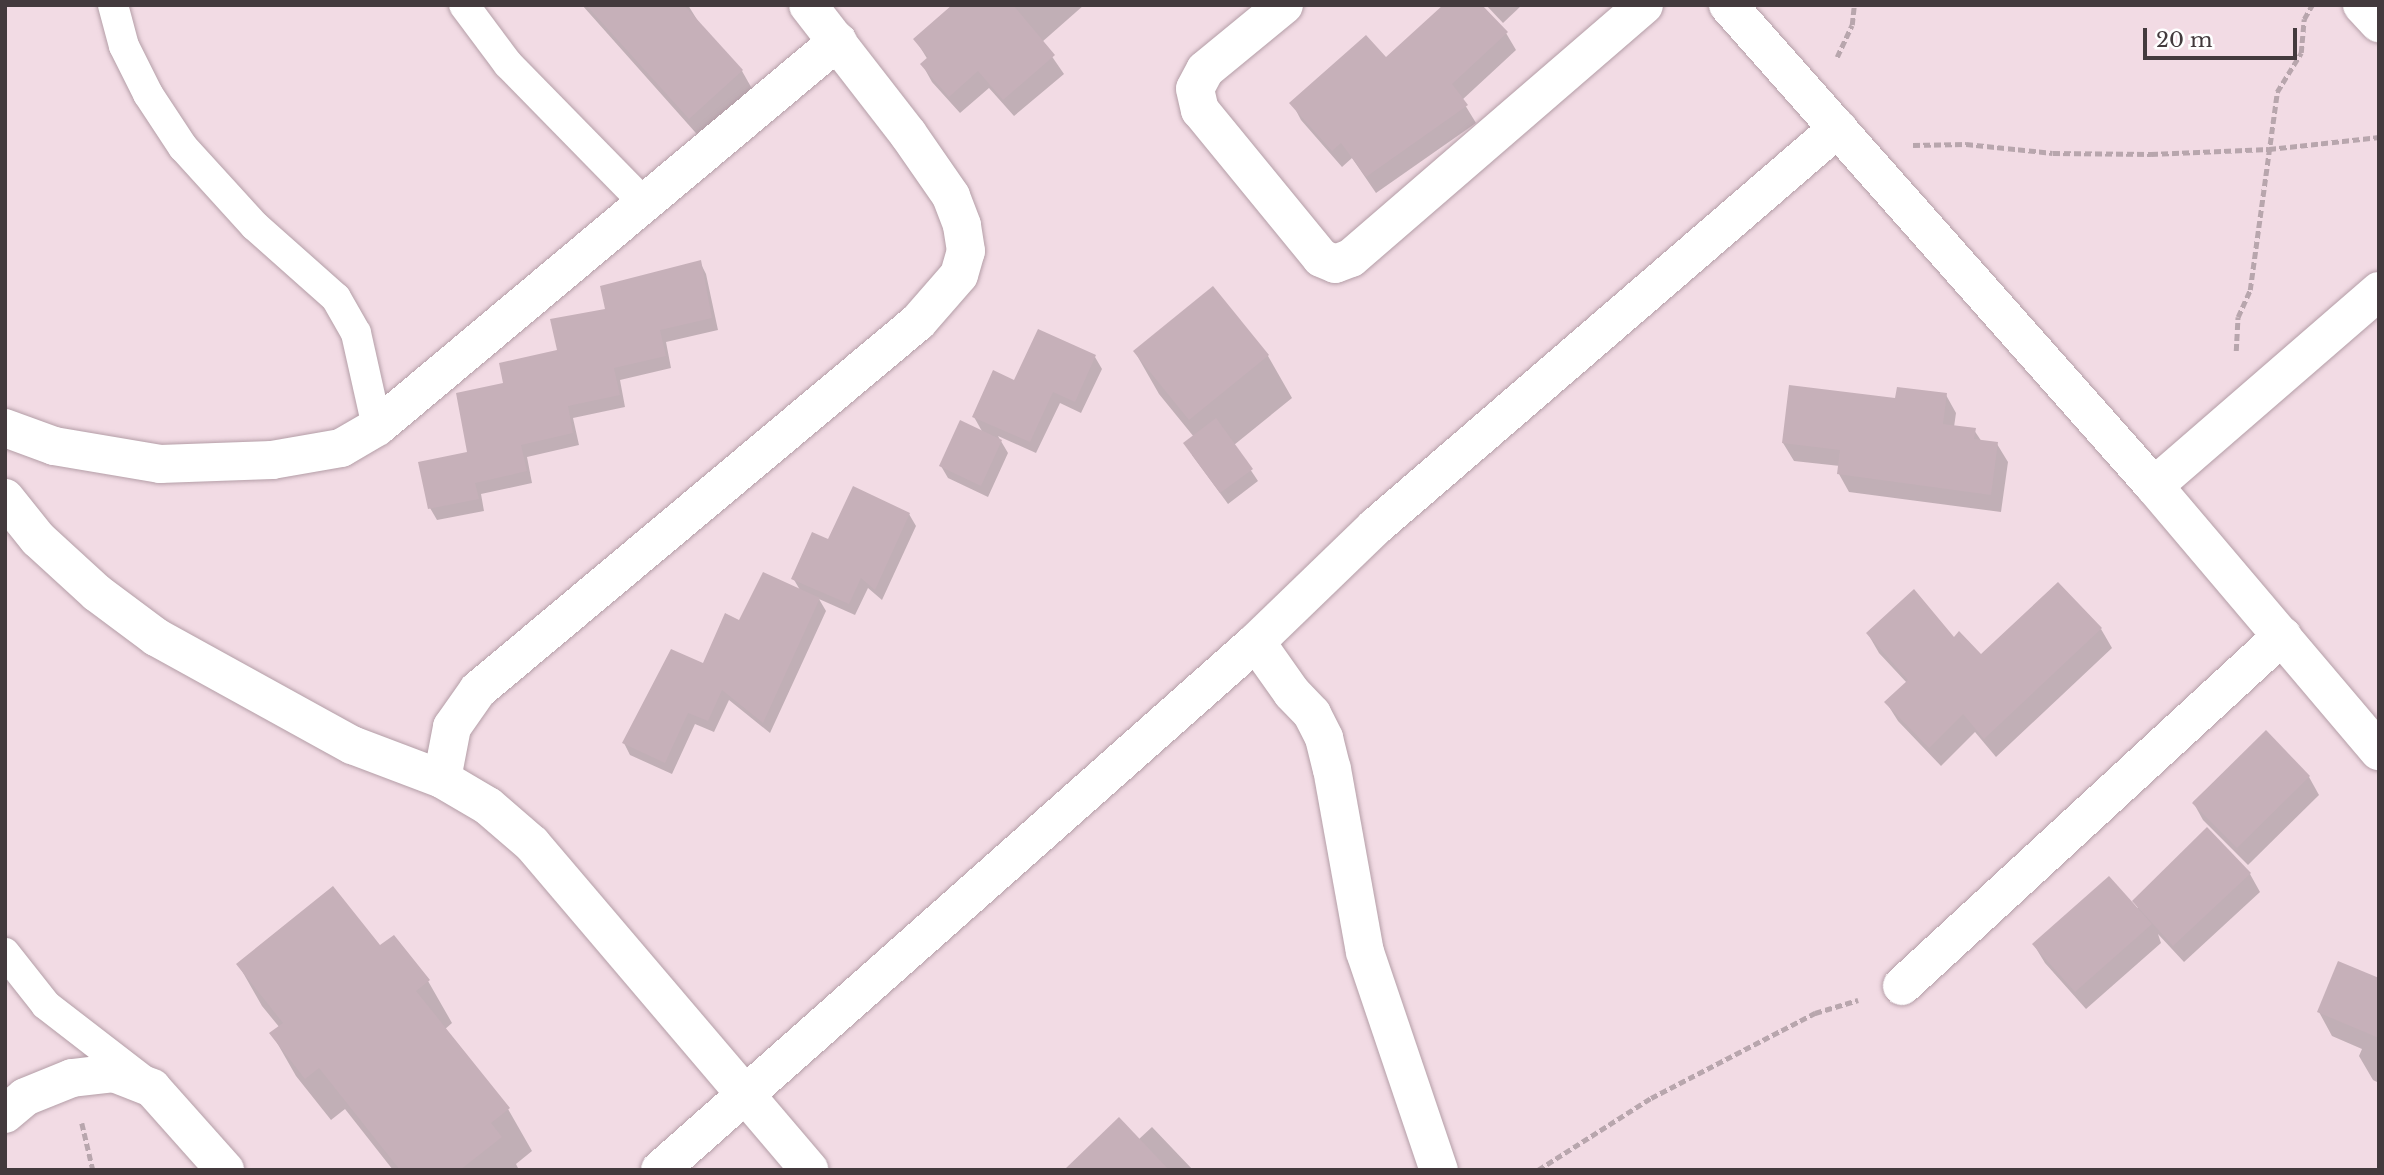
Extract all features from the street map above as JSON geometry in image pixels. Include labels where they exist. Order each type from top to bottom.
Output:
[{"type":"street","points":[[442,779],[452,727],[478,690],[918,322],[959,275],[966,251],[962,225],[951,197],[838,41],[808,5]]},
{"type":"street","points":[[1284,5],[1205,70],[1195,89],[1199,110],[1321,258],[1335,264],[1350,258],[1643,5]]},
{"type":"street","points":[[1728,5],[2154,486],[2379,751]]},
{"type":"street","points":[[2362,5],[2379,23]]},
{"type":"street","points":[[5,428],[54,446],[160,464],[272,460],[341,447],[377,427],[838,41]]},
{"type":"street","points":[[660,1170],[1256,642],[1375,527],[1838,128]]},
{"type":"street","points":[[2154,486],[2379,291]]},
{"type":"street","points":[[5,498],[38,538],[97,593],[156,637],[352,746],[442,779],[488,806],[532,844],[808,1170]]},
{"type":"street","points":[[1902,986],[2282,636]]},
{"type":"street","points":[[1256,642],[1292,693],[1312,714],[1324,738],[1365,952],[1439,1170]]},
{"type":"street","points":[[5,1114],[25,1097],[72,1078],[114,1073],[152,1088],[225,1170]]},
{"type":"lane","points":[[113,5],[124,46],[148,94],[183,147],[255,226],[336,298],[356,333],[377,427]]},
{"type":"lane","points":[[464,5],[508,64],[644,203]]},
{"type":"lane","points":[[5,954],[46,1005],[86,1038],[118,1058],[152,1088]]},
{"type":"path","points":[[2232,420],[2238,317],[2250,290],[2277,92],[2301,52],[2304,19],[2312,5]]},
{"type":"path","points":[[1838,128],[1886,145],[1966,144],[2081,153],[2269,149],[2379,136]]},
{"type":"path","points":[[1538,1170],[1651,1098],[1815,1013],[1902,986]]},
{"type":"building","points":[[586,5],[684,5],[743,70],[689,119]]},
{"type":"building","points":[[952,5],[1013,5],[1055,55],[1003,100],[978,71],[949,97],[920,64],[928,57],[913,39]]},
{"type":"building","points":[[1443,5],[1482,5],[1508,32],[1452,84],[1468,105],[1366,177],[1341,143],[1332,151],[1289,103],[1366,35],[1386,57]]},
{"type":"building","points":[[701,260],[712,318],[660,330],[666,356],[614,368],[620,395],[568,406],[573,433],[521,445],[527,471],[475,483],[479,499],[428,509],[418,462],[467,452],[456,393],[503,383],[499,363],[557,350],[550,319],[605,309],[600,286]]},
{"type":"building","points":[[1213,286],[1269,355],[1189,420],[1133,351]]},
{"type":"building","points":[[1038,329],[1096,355],[1075,402],[1053,392],[1030,442],[972,417],[993,370],[1014,380]]},
{"type":"building","points":[[1789,385],[1895,398],[1897,387],[1947,393],[1943,424],[1976,428],[1974,439],[1998,442],[1991,495],[1837,474],[1840,450],[1782,443]]},
{"type":"building","points":[[1216,418],[1253,469],[1220,493],[1183,443]]},
{"type":"building","points":[[960,420],[1002,440],[981,486],[939,466]]},
{"type":"building","points":[[853,486],[910,513],[875,590],[861,578],[849,604],[791,579],[812,532],[828,539]]},
{"type":"building","points":[[763,572],[820,598],[763,723],[722,690],[708,721],[688,713],[665,763],[622,743],[671,649],[703,663],[725,613],[739,620]]},
{"type":"building","points":[[2058,582],[2102,628],[1984,739],[1963,714],[1929,748],[1884,702],[1908,680],[1866,633],[1914,589],[1954,637],[1959,631],[1981,654]]},
{"type":"building","points":[[2266,730],[2310,776],[2237,848],[2192,803]]},
{"type":"building","points":[[2207,827],[2251,873],[2173,946],[2132,901]]},
{"type":"building","points":[[2109,876],[2152,924],[2075,992],[2032,944]]},
{"type":"building","points":[[333,886],[380,945],[394,935],[430,980],[416,991],[510,1108],[491,1123],[502,1137],[460,1170],[400,1170],[319,1068],[305,1079],[269,1033],[283,1023],[236,964]]},
{"type":"building","points":[[2338,961],[2379,978],[2379,1038],[2317,1012]]},
{"type":"building","points":[[1119,1117],[1169,1170],[1064,1170]]}]
